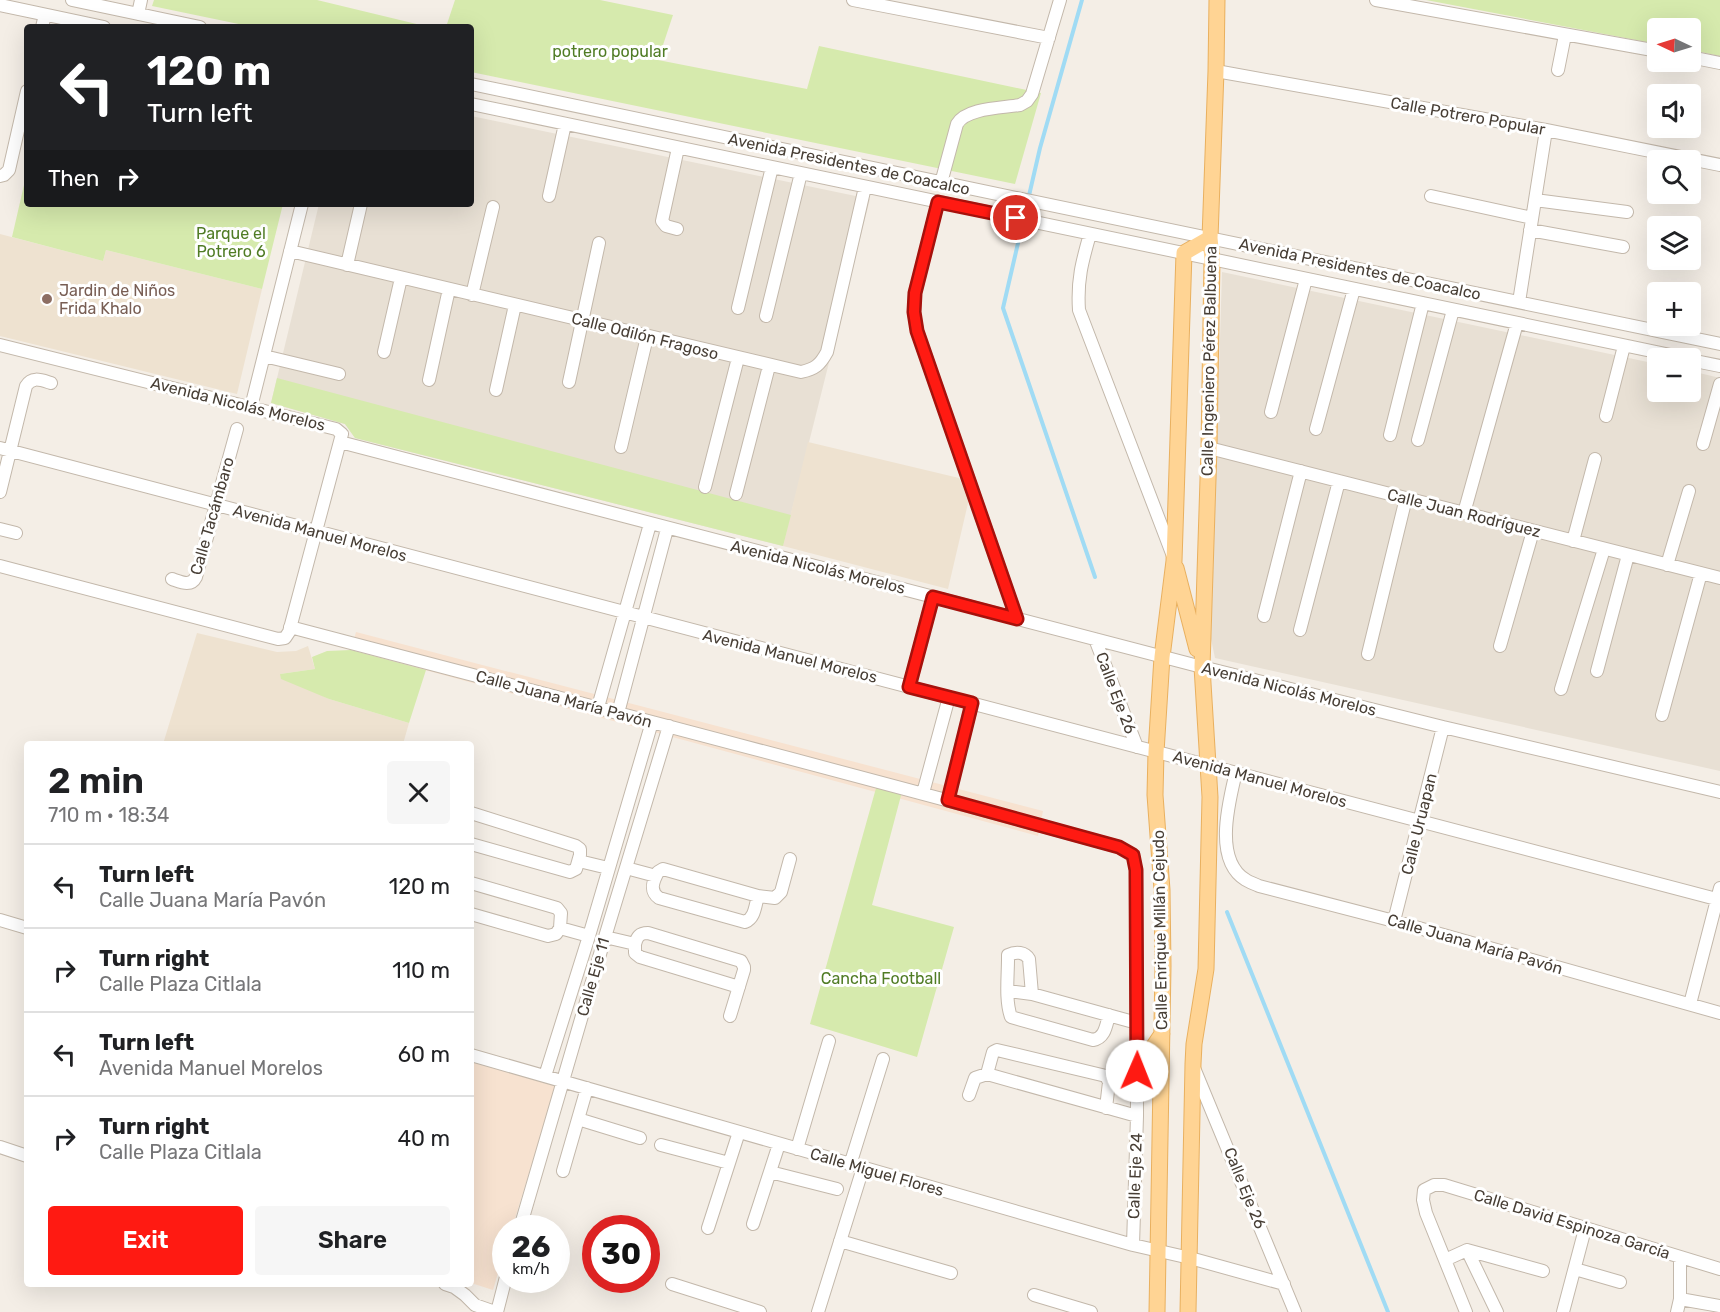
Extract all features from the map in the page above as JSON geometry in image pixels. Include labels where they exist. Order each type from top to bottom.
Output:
[{"type":"main road","points":[[1210,238],[1217,0]]},
{"type":"main road","name":"Calle Ingeniero Pérez Balbuena","points":[[1162,657],[1174,561],[1184,253],[1210,238],[1212,259],[1209,448],[1202,667]]},
{"type":"main road","points":[[1174,561],[1202,667]]},
{"type":"main road","name":"Calle Enrique Millán Cejudo","points":[[1157,1312],[1162,890],[1155,795],[1162,657]]},
{"type":"main road","name":"Calle Enrique Millán Cejudo","points":[[1188,1312],[1192,1064],[1206,969],[1210,807],[1202,667]]},
{"type":"main road","points":[[1137,1071],[1162,1034]]},
{"type":"street","points":[[72,0],[186,24]]},
{"type":"street","points":[[138,14],[141,0]]},
{"type":"street","points":[[854,0],[1049,39]]},
{"type":"street","points":[[941,183],[957,124],[961,118],[969,113],[1020,105],[1032,94],[1060,0]]},
{"type":"street","points":[[1376,0],[1647,49]]},
{"type":"street","points":[[0,5],[43,21],[74,24]]},
{"type":"street","points":[[1558,70],[1566,35]]},
{"type":"street","points":[[1701,59],[1720,63]]},
{"type":"street","name":"Calle Potrero Popular","points":[[1216,71],[1546,130],[1720,165]]},
{"type":"street","name":"Avenida Presidentes de Coacalco","points":[[474,85],[1720,344]]},
{"type":"street","points":[[493,109],[496,89]]},
{"type":"street","points":[[2,176],[9,170],[24,104]]},
{"type":"street","name":"Avenida Presidentes de Coacalco","points":[[474,105],[1647,351]]},
{"type":"street","points":[[549,196],[565,124]]},
{"type":"street","points":[[1519,302],[1546,130]]},
{"type":"street","points":[[677,229],[666,226],[662,217],[678,148]]},
{"type":"street","points":[[846,183],[850,164]]},
{"type":"street","points":[[738,308],[772,167]]},
{"type":"street","points":[[766,316],[801,173]]},
{"type":"street","name":"Calle Odilón Fragoso","points":[[290,251],[801,372],[813,370],[821,364],[827,352],[865,187]]},
{"type":"street","points":[[1431,196],[1623,247]]},
{"type":"street","points":[[1535,200],[1627,212]]},
{"type":"street","points":[[938,202],[915,293],[914,312],[917,331],[1017,619]]},
{"type":"street","points":[[251,407],[301,207]]},
{"type":"street","points":[[347,264],[360,207]]},
{"type":"street","points":[[472,295],[493,207]]},
{"type":"street","points":[[1090,234],[1079,279],[1079,309],[1174,561]]},
{"type":"street","points":[[569,382],[599,243]]},
{"type":"street","points":[[384,352],[401,278]]},
{"type":"street","points":[[1398,298],[1402,278]]},
{"type":"street","points":[[1271,412],[1306,279]]},
{"type":"street","points":[[429,380],[449,289]]},
{"type":"street","points":[[1316,429],[1354,289]]},
{"type":"street","points":[[1390,435],[1423,303]]},
{"type":"street","points":[[496,390],[515,305]]},
{"type":"street","points":[[1418,440],[1453,310]]},
{"type":"street","points":[[1464,513],[1517,323]]},
{"type":"street","points":[[621,447],[646,337]]},
{"type":"street","points":[[1695,348],[1699,340]]},
{"type":"street","name":"Avenida Nicolás Morelos","points":[[0,345],[338,430],[342,434],[340,442],[667,529],[1202,667],[1720,792]]},
{"type":"street","points":[[1606,416],[1624,346]]},
{"type":"street","points":[[264,356],[339,374]]},
{"type":"street","points":[[705,487],[738,358]]},
{"type":"street","name":"Avenida Presidentes de Coacalco","points":[[1701,362],[1720,366]]},
{"type":"street","points":[[736,494],[769,366]]},
{"type":"street","points":[[0,492],[5,450],[28,383],[34,379],[51,383]]},
{"type":"street","points":[[1702,444],[1720,384]]},
{"type":"street","name":"Calle Tacámbaro","points":[[172,579],[189,584],[195,580],[237,429]]},
{"type":"street","points":[[0,566],[278,639],[285,638],[290,627],[340,442]]},
{"type":"street","name":"Calle Juan Rodríguez","points":[[1209,448],[1720,578]]},
{"type":"street","name":"Avenida Manuel Morelos","points":[[5,450],[1419,821],[1719,896]]},
{"type":"street","points":[[1574,541],[1595,459]]},
{"type":"street","points":[[1264,616],[1301,471]]},
{"type":"street","points":[[1300,630],[1339,481]]},
{"type":"street","points":[[1667,565],[1689,491]]},
{"type":"street","points":[[1368,654],[1406,498]]},
{"type":"street","points":[[598,707],[650,524]]},
{"type":"street","points":[[0,529],[16,533]]},
{"type":"street","points":[[618,712],[667,529]]},
{"type":"street","points":[[1500,646],[1533,531]]},
{"type":"street","points":[[1561,689],[1604,549]]},
{"type":"street","points":[[1597,671],[1628,555]]},
{"type":"street","points":[[1662,714],[1701,573]]},
{"type":"street","points":[[909,687],[933,597]]},
{"type":"street","name":"Calle Juana María Pavón","points":[[290,627],[948,800],[1119,847],[1133,855]]},
{"type":"street","name":"Calle Eje 26","points":[[1095,639],[1137,747]]},
{"type":"street","points":[[923,794],[948,697]]},
{"type":"street","points":[[948,800],[972,703]]},
{"type":"street","points":[[545,1076],[652,722]]},
{"type":"street","name":"Calle Eje 11","points":[[524,1215],[669,726]]},
{"type":"street","name":"Calle Uruapan","points":[[1394,921],[1443,727]]},
{"type":"street","name":"Calle Juana María Pavón","points":[[1236,772],[1228,806],[1227,850],[1235,868],[1244,879],[1720,1013]]},
{"type":"street","points":[[474,814],[576,846],[580,852],[576,869],[567,872],[474,845]]},
{"type":"street","name":"Calle Eje 24","points":[[1133,855],[1136,870],[1137,1023],[1133,1245]]},
{"type":"street","points":[[758,896],[751,919],[742,922],[656,896],[652,890],[660,870],[667,870],[771,898],[778,896],[781,892],[790,859]]},
{"type":"street","points":[[579,861],[608,868]]},
{"type":"street","points":[[626,868],[656,876]]},
{"type":"street","points":[[474,884],[557,908],[561,913],[560,928],[553,936],[474,915]]},
{"type":"street","points":[[1690,1004],[1719,896]]},
{"type":"street","points":[[0,920],[24,927]]},
{"type":"street","points":[[560,928],[589,936]]},
{"type":"street","points":[[730,1016],[739,987],[744,967],[743,963],[738,959],[648,933],[638,936],[635,953],[640,957],[739,987]]},
{"type":"street","points":[[605,937],[635,944]]},
{"type":"street","points":[[1032,994],[1029,959],[1026,954],[1008,955],[1011,1017],[1093,1041],[1103,1035],[1109,1015]]},
{"type":"street","points":[[1008,991],[1032,994],[1137,1023]]},
{"type":"street","points":[[797,1149],[829,1041]]},
{"type":"street","points":[[987,1074],[993,1052],[997,1050],[1106,1076],[1109,1082],[1106,1108]]},
{"type":"street","name":"Calle Miguel Flores","points":[[474,1056],[1133,1245],[1284,1284]]},
{"type":"street","points":[[818,1312],[840,1241],[883,1059]]},
{"type":"street","name":"Calle Eje 26","points":[[1192,1064],[1295,1312]]},
{"type":"street","points":[[969,1095],[974,1079],[987,1074],[1137,1116]]},
{"type":"street","points":[[563,1171],[587,1088]]},
{"type":"street","points":[[578,1119],[640,1137]]},
{"type":"street","points":[[708,1228],[739,1132]]},
{"type":"street","points":[[753,1224],[779,1144]]},
{"type":"street","points":[[661,1145],[729,1163]]},
{"type":"street","points":[[0,1147],[24,1155]]},
{"type":"street","points":[[770,1172],[837,1189]]},
{"type":"street","name":"Calle David Espinoza García","points":[[1445,1260],[1423,1200],[1424,1190],[1434,1185],[1444,1185],[1720,1269]]},
{"type":"street","points":[[1563,1312],[1586,1229]]},
{"type":"street","points":[[840,1241],[951,1273]]},
{"type":"street","points":[[1467,1250],[1497,1312]]},
{"type":"street","points":[[1466,1312],[1445,1260],[1467,1250],[1544,1271]]},
{"type":"street","points":[[1677,1312],[1680,1299],[1680,1257]]},
{"type":"street","points":[[1575,1269],[1620,1282]]},
{"type":"street","points":[[672,1284],[760,1312]]},
{"type":"street","points":[[454,1287],[465,1294],[474,1309],[496,1312],[501,1293]]},
{"type":"street","points":[[1034,1295],[1092,1312]]},
{"type":"street","points":[[1680,1299],[1720,1306]]},
{"type":"shaded area","points":[[474,117],[870,199],[783,546],[355,438],[345,424],[271,403],[318,207],[474,207]]},
{"type":"shaded area","points":[[0,234],[103,261],[106,250],[262,289],[237,394],[0,336]]},
{"type":"shaded area","points":[[1222,272],[1647,362],[1647,402],[1701,402],[1701,373],[1720,378],[1720,771],[1215,658],[1211,639]]},
{"type":"shaded area","points":[[808,442],[959,478],[969,499],[948,589],[783,546]]},
{"type":"shaded area","points":[[356,632],[1043,811],[1038,836],[351,650]]},
{"type":"shaded area","points":[[197,633],[277,652],[296,651],[308,646],[315,669],[280,674],[329,699],[409,723],[404,741],[164,741]]},
{"type":"shaded area","points":[[474,1063],[556,1086],[516,1215],[492,1215],[492,1290],[474,1284]]},
{"type":"green space","points":[[154,0],[317,0],[417,24],[239,24],[152,6]]},
{"type":"green space","name":"potrero popular","points":[[455,0],[600,0],[673,15],[658,60],[807,89],[819,46],[1041,93],[1015,184],[474,73],[474,24],[447,24]]},
{"type":"green space","points":[[1426,0],[1720,0],[1720,56],[1701,52],[1701,18],[1647,18],[1647,42]]},
{"type":"green space","name":"Parque el Potrero 6","points":[[24,185],[24,207],[282,207],[262,289],[106,250],[103,261],[12,237]]},
{"type":"green space","points":[[277,378],[791,515],[783,546],[355,438],[345,424],[271,403]]},
{"type":"green space","points":[[351,650],[426,670],[409,723],[329,699],[281,679],[280,674],[315,669],[312,657],[327,651]]},
{"type":"green space","name":"Cancha Football","points":[[878,781],[903,788],[872,905],[954,927],[917,1057],[810,1024]]},
{"type":"waterway","points":[[1082,0],[1040,148],[1003,308],[1095,577]]},
{"type":"waterway","points":[[1227,912],[1388,1312]]},
{"type":"place","name":"Jardin de Niños Frida Khalo","points":[[47,299]]},
{"type":"route","points":[[1016,218],[938,202],[915,293],[914,312],[917,331],[1017,619],[933,597],[909,687],[972,703],[948,800],[1119,847],[1133,855],[1136,870],[1137,1071]]}]
